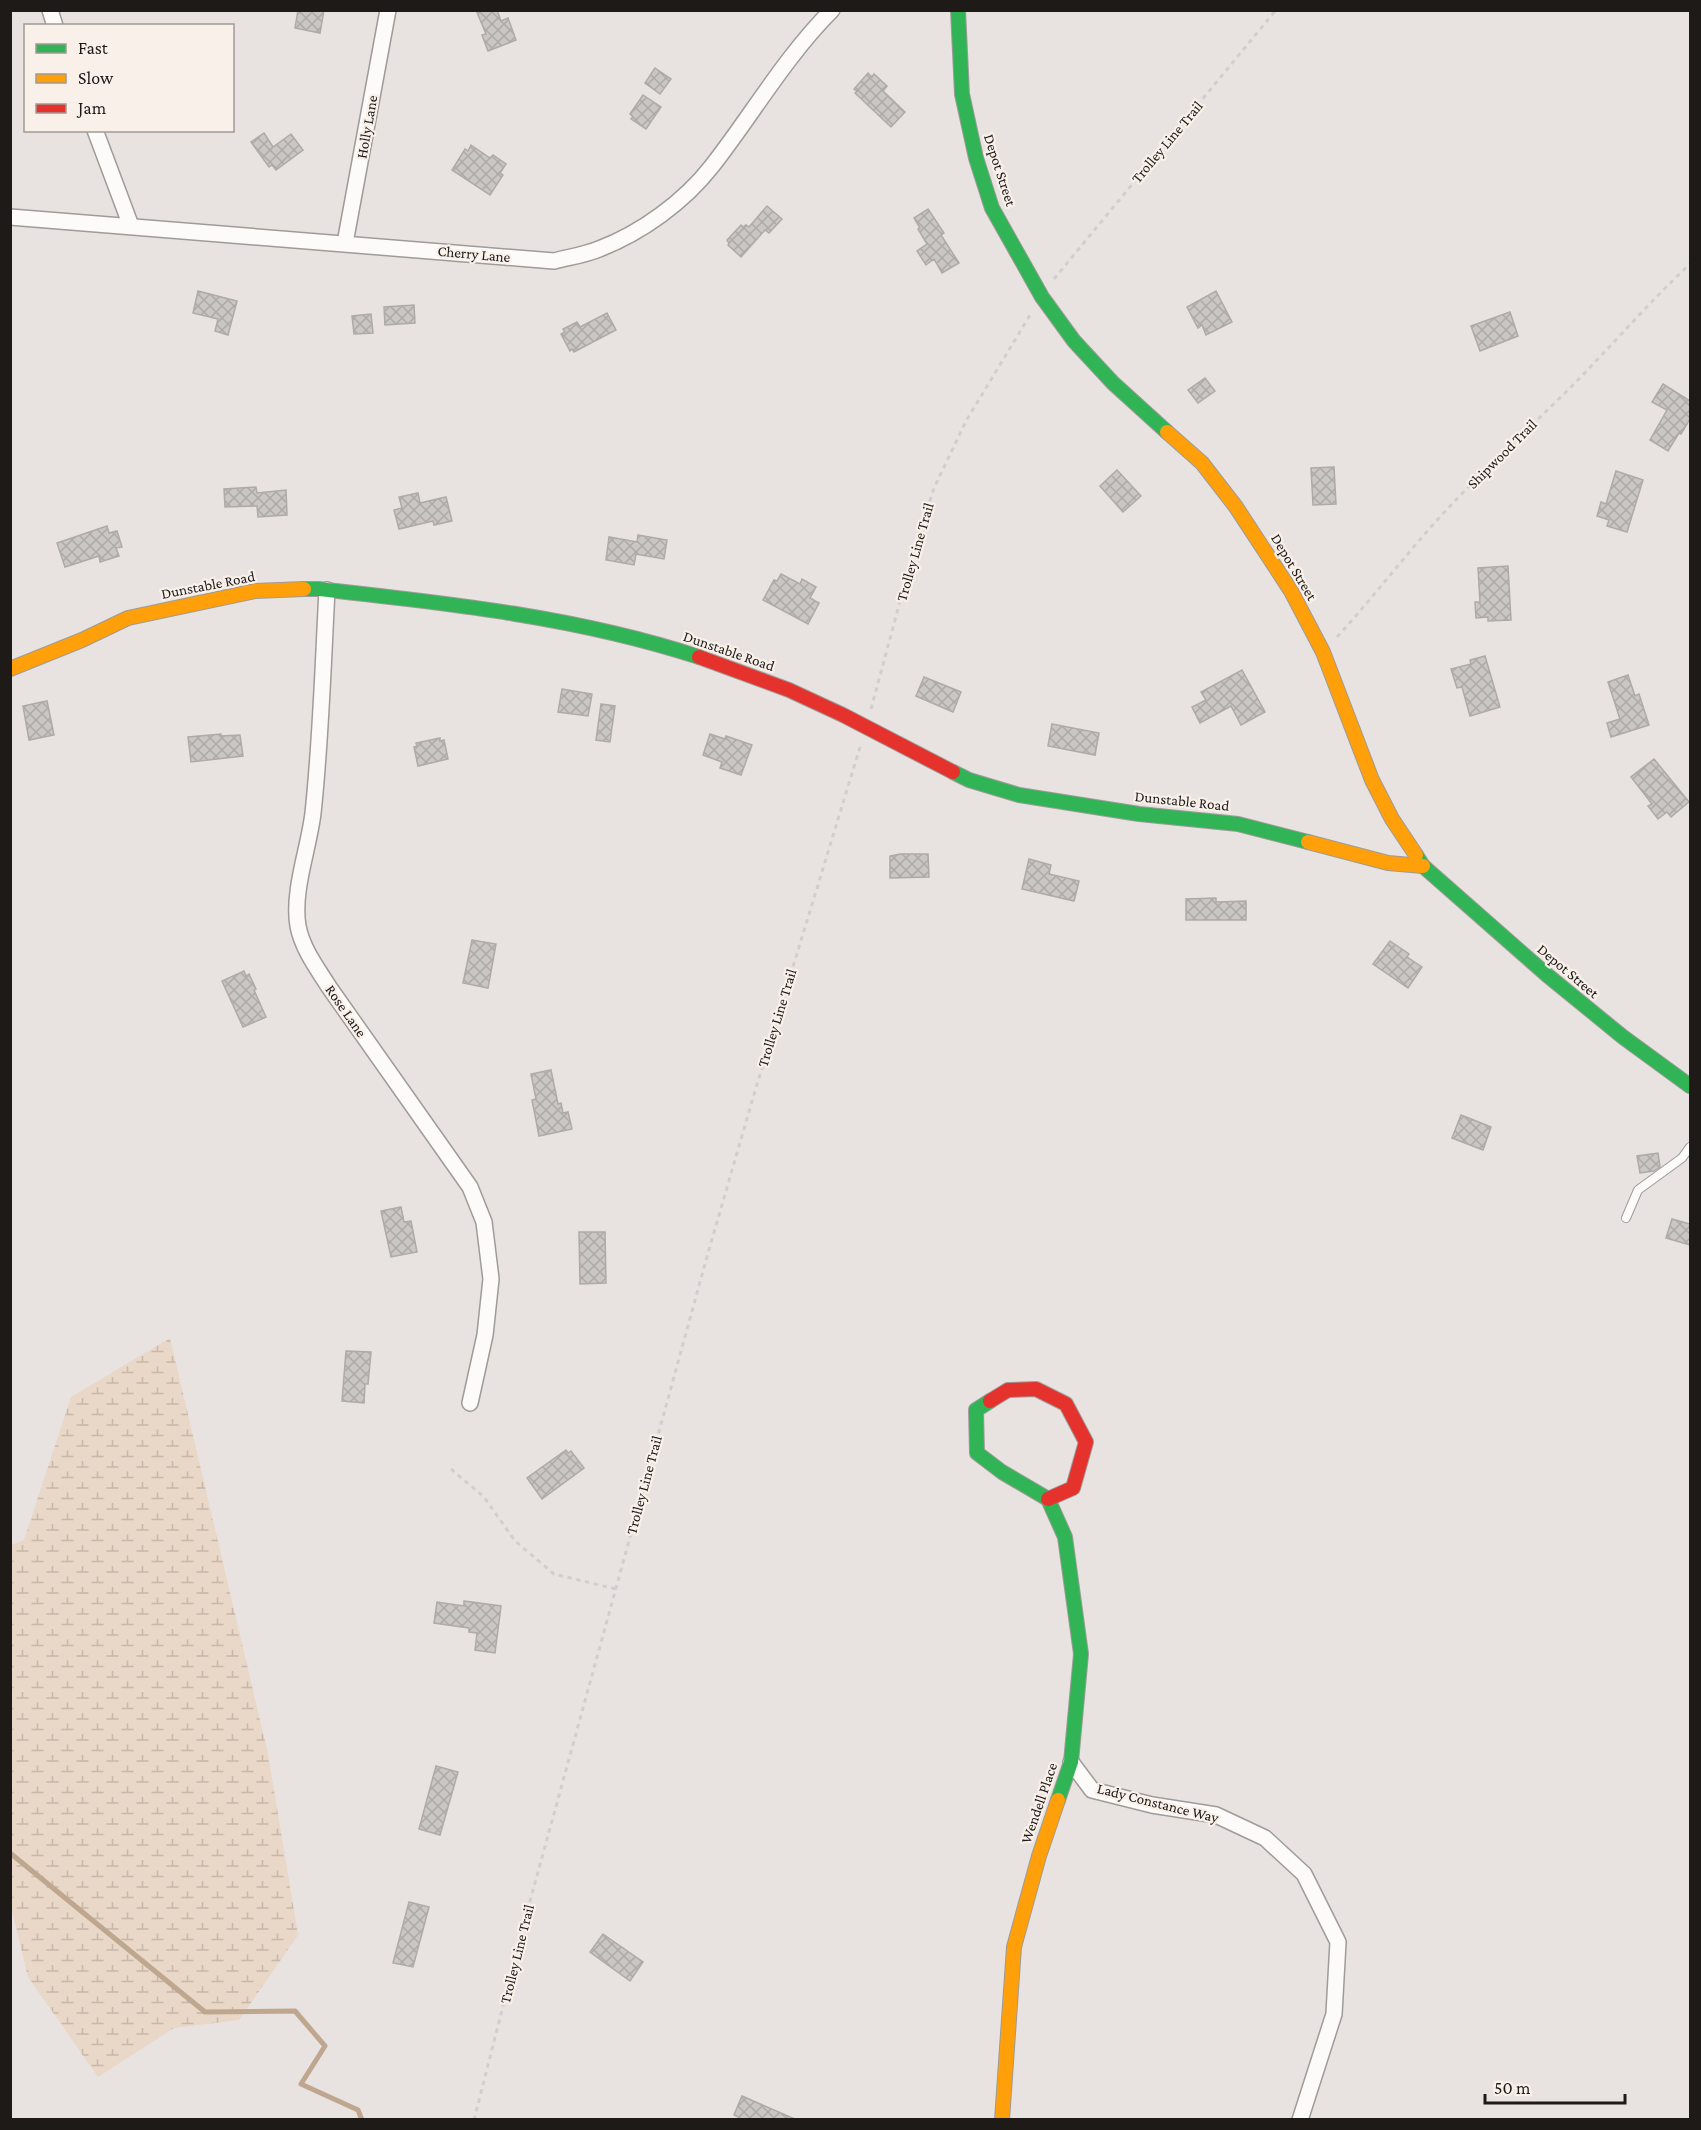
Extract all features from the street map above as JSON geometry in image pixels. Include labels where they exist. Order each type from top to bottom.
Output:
[{"type":"street","name":"Holly Lane","points":[[345,243],[388,10]]},
{"type":"street","name":"Cherry Lane","points":[[10,217],[554,261],[598,250],[656,218],[687,193],[711,167],[809,33],[832,10]]},
{"type":"street","name":"Depot Street","points":[[958,10],[962,94],[976,158],[992,208],[1042,297],[1074,342],[1113,383],[1202,463],[1236,507],[1291,591],[1323,652],[1372,780],[1392,819],[1423,866],[1555,982],[1623,1037],[1690,1086]]},
{"type":"street","points":[[96,132],[131,226]]},
{"type":"street","name":"Dunstable Road","points":[[10,669],[82,640],[128,618],[255,591],[327,590],[471,606],[600,630],[683,652],[737,670],[789,690],[969,780],[1020,795],[1139,814],[1238,824],[1388,863],[1423,866]]},
{"type":"street","name":"Rose Lane","points":[[327,590],[323,703],[313,816],[298,900],[298,926],[308,953],[329,987],[470,1187],[484,1222],[491,1279],[485,1335],[470,1403]]},
{"type":"street","points":[[1036,1389],[1066,1404],[1086,1442],[1073,1488],[1048,1499],[1002,1472],[977,1453],[976,1410],[1008,1390],[1036,1389]]},
{"type":"street","name":"Wendell Place","points":[[1002,2120],[1014,1947],[1039,1856],[1071,1762],[1081,1654],[1065,1537],[1048,1499]]},
{"type":"street","name":"Lady Constance Way","points":[[1071,1762],[1092,1790],[1152,1805],[1216,1815],[1265,1838],[1304,1874],[1338,1942],[1334,2014],[1300,2120]]},
{"type":"lane","points":[[1626,1218],[1638,1190],[1682,1158],[1690,1148]]},
{"type":"path","name":"Trolley Line Trail","points":[[474,2120],[528,1912],[696,1298],[755,1091],[866,727],[915,546],[934,488],[966,422],[1057,275],[1276,10]]},
{"type":"path","name":"Shipwood Trail","points":[[1323,652],[1372,599],[1423,536],[1479,476],[1690,264]]},
{"type":"path","points":[[451,1469],[484,1497],[515,1541],[554,1574],[616,1589]]},
{"type":"green space","points":[[170,1338],[268,1754],[298,1935],[239,2020],[174,2028],[98,2077],[28,1977],[11,1907],[11,1545],[24,1540],[71,1397]]},
{"type":"building","points":[[298,10],[324,10],[320,33],[295,28]]},
{"type":"building","points":[[476,10],[497,10],[501,21],[508,18],[516,40],[488,51],[482,35],[486,34]]},
{"type":"building","points":[[655,68],[671,79],[660,94],[645,83]]},
{"type":"building","points":[[868,73],[872,77],[874,74],[887,86],[883,91],[905,112],[891,127],[855,93],[857,91],[854,89]]},
{"type":"building","points":[[643,95],[661,107],[646,129],[631,119],[633,117],[630,114]]},
{"type":"building","points":[[264,133],[273,147],[291,134],[303,150],[276,170],[272,165],[269,167],[251,142]]},
{"type":"building","points":[[471,145],[490,158],[493,155],[506,164],[500,173],[503,175],[490,195],[452,170],[465,149],[468,151]]},
{"type":"building","points":[[767,206],[782,219],[769,233],[765,230],[741,257],[728,245],[727,240],[741,225],[749,227]]},
{"type":"building","points":[[928,209],[944,233],[941,235],[959,263],[942,273],[934,259],[926,265],[917,251],[927,244],[914,218]]},
{"type":"building","points":[[198,291],[237,301],[228,335],[215,331],[218,319],[193,313]]},
{"type":"building","points":[[1216,291],[1232,322],[1206,335],[1202,325],[1198,328],[1187,307]]},
{"type":"building","points":[[414,305],[415,323],[385,325],[384,307]]},
{"type":"building","points":[[1510,312],[1518,336],[1480,351],[1471,326]]},
{"type":"building","points":[[607,313],[616,330],[574,352],[572,349],[570,351],[561,334],[565,332],[563,329],[577,322],[580,327]]},
{"type":"building","points":[[371,314],[373,333],[354,334],[352,316]]},
{"type":"building","points":[[1205,378],[1215,391],[1198,403],[1188,390]]},
{"type":"building","points":[[1663,384],[1690,401],[1690,419],[1668,451],[1650,440],[1667,410],[1652,402]]},
{"type":"building","points":[[1334,467],[1336,504],[1313,505],[1311,468]]},
{"type":"building","points":[[1117,470],[1141,496],[1123,512],[1100,486]]},
{"type":"building","points":[[1616,471],[1643,480],[1627,532],[1607,526],[1609,520],[1597,516],[1601,502],[1606,504]]},
{"type":"building","points":[[256,487],[257,493],[286,490],[287,515],[258,517],[257,506],[225,507],[224,489]]},
{"type":"building","points":[[418,493],[420,503],[446,497],[452,521],[434,525],[433,521],[399,529],[394,510],[402,508],[399,497]]},
{"type":"building","points":[[107,526],[109,533],[117,531],[122,547],[116,548],[119,556],[100,562],[99,556],[65,567],[57,543]]},
{"type":"building","points":[[638,535],[667,540],[664,559],[636,554],[634,565],[606,560],[609,537],[637,542]]},
{"type":"building","points":[[1508,566],[1511,620],[1488,621],[1488,617],[1476,618],[1475,602],[1480,602],[1478,568]]},
{"type":"building","points":[[781,574],[800,584],[802,579],[816,587],[810,598],[819,603],[808,624],[763,600],[774,580],[777,581]]},
{"type":"building","points":[[1485,656],[1500,707],[1470,716],[1462,687],[1457,688],[1451,669],[1471,664],[1470,660]]},
{"type":"building","points":[[1242,670],[1265,712],[1241,725],[1231,706],[1200,723],[1192,707],[1206,700],[1201,692]]},
{"type":"building","points":[[1628,675],[1635,696],[1639,694],[1649,725],[1611,737],[1607,723],[1620,719],[1608,682]]},
{"type":"building","points":[[924,677],[961,692],[953,712],[916,696]]},
{"type":"building","points":[[562,689],[592,694],[588,716],[558,712]]},
{"type":"building","points":[[47,701],[54,735],[29,740],[23,706]]},
{"type":"building","points":[[601,704],[615,706],[610,742],[596,740]]},
{"type":"building","points":[[1052,724],[1099,733],[1095,755],[1048,746]]},
{"type":"building","points":[[221,734],[221,736],[240,735],[243,756],[191,762],[188,737]]},
{"type":"building","points":[[710,734],[725,739],[726,736],[752,745],[741,775],[720,768],[722,762],[703,755]]},
{"type":"building","points":[[440,738],[440,741],[444,740],[448,759],[418,766],[414,747],[417,746],[416,743]]},
{"type":"building","points":[[1654,759],[1689,802],[1671,817],[1667,812],[1658,819],[1648,806],[1652,804],[1631,777]]},
{"type":"building","points":[[928,854],[929,877],[890,878],[890,856]]},
{"type":"building","points":[[1029,859],[1051,865],[1049,874],[1079,881],[1074,901],[1022,889]]},
{"type":"building","points":[[1216,898],[1216,902],[1246,901],[1246,920],[1186,920],[1186,899]]},
{"type":"building","points":[[472,940],[496,944],[488,988],[463,983]]},
{"type":"building","points":[[1390,941],[1409,954],[1407,957],[1422,967],[1408,988],[1373,964]]},
{"type":"building","points":[[244,971],[246,976],[249,974],[266,1017],[243,1027],[222,981]]},
{"type":"building","points":[[551,1070],[558,1104],[561,1103],[563,1113],[568,1112],[572,1129],[539,1136],[532,1100],[536,1099],[531,1074]]},
{"type":"building","points":[[1461,1115],[1491,1127],[1483,1150],[1452,1138]]},
{"type":"building","points":[[1658,1153],[1660,1167],[1654,1171],[1640,1173],[1637,1156]]},
{"type":"building","points":[[401,1207],[404,1222],[411,1221],[417,1252],[391,1257],[381,1211]]},
{"type":"building","points":[[1672,1219],[1690,1224],[1690,1245],[1666,1238]]},
{"type":"building","points":[[579,1232],[605,1232],[606,1283],[580,1284]]},
{"type":"building","points":[[346,1351],[371,1352],[364,1403],[342,1401]]},
{"type":"building","points":[[566,1450],[568,1453],[571,1451],[584,1468],[542,1499],[527,1478]]},
{"type":"building","points":[[464,1601],[501,1606],[495,1653],[475,1650],[477,1633],[469,1632],[469,1628],[434,1623],[437,1602],[464,1606]]},
{"type":"building","points":[[436,1766],[458,1772],[440,1835],[419,1829]]},
{"type":"building","points":[[409,1902],[429,1907],[413,1967],[393,1963]]},
{"type":"building","points":[[603,1934],[643,1962],[630,1981],[590,1952]]},
{"type":"building","points":[[742,2096],[797,2120],[744,2120],[734,2115]]},
{"type":"waterway","points":[[10,1853],[205,2012],[295,2011],[325,2046],[301,2084],[358,2110],[362,2120]]},
{"type":"traffic: fast","points":[[958,10],[962,94],[976,158],[992,208],[1042,297],[1074,341],[1113,383],[1167,432]]},
{"type":"traffic: fast","points":[[304,589],[415,600],[511,613],[606,631],[699,657]]},
{"type":"traffic: fast","points":[[953,772],[969,780],[1019,795],[1139,814],[1238,824],[1308,842]]},
{"type":"traffic: fast","points":[[1416,855],[1423,866],[1547,975],[1623,1037],[1690,1086]]},
{"type":"traffic: fast","points":[[990,1401],[976,1410],[977,1453],[1002,1472],[1048,1499],[1065,1537],[1081,1654],[1071,1762],[1058,1800]]},
{"type":"traffic: slow","points":[[1167,432],[1202,463],[1236,507],[1291,591],[1323,652],[1372,780],[1392,819],[1416,855]]},
{"type":"traffic: slow","points":[[10,669],[82,640],[128,618],[255,591],[304,589]]},
{"type":"traffic: slow","points":[[1308,842],[1388,863],[1423,866]]},
{"type":"traffic: slow","points":[[1002,2120],[1014,1947],[1039,1856],[1058,1800]]},
{"type":"traffic: jam","points":[[699,657],[789,690],[953,772]]},
{"type":"traffic: jam","points":[[990,1401],[1008,1390],[1036,1389],[1066,1404],[1086,1442],[1073,1488],[1048,1499]]}]
